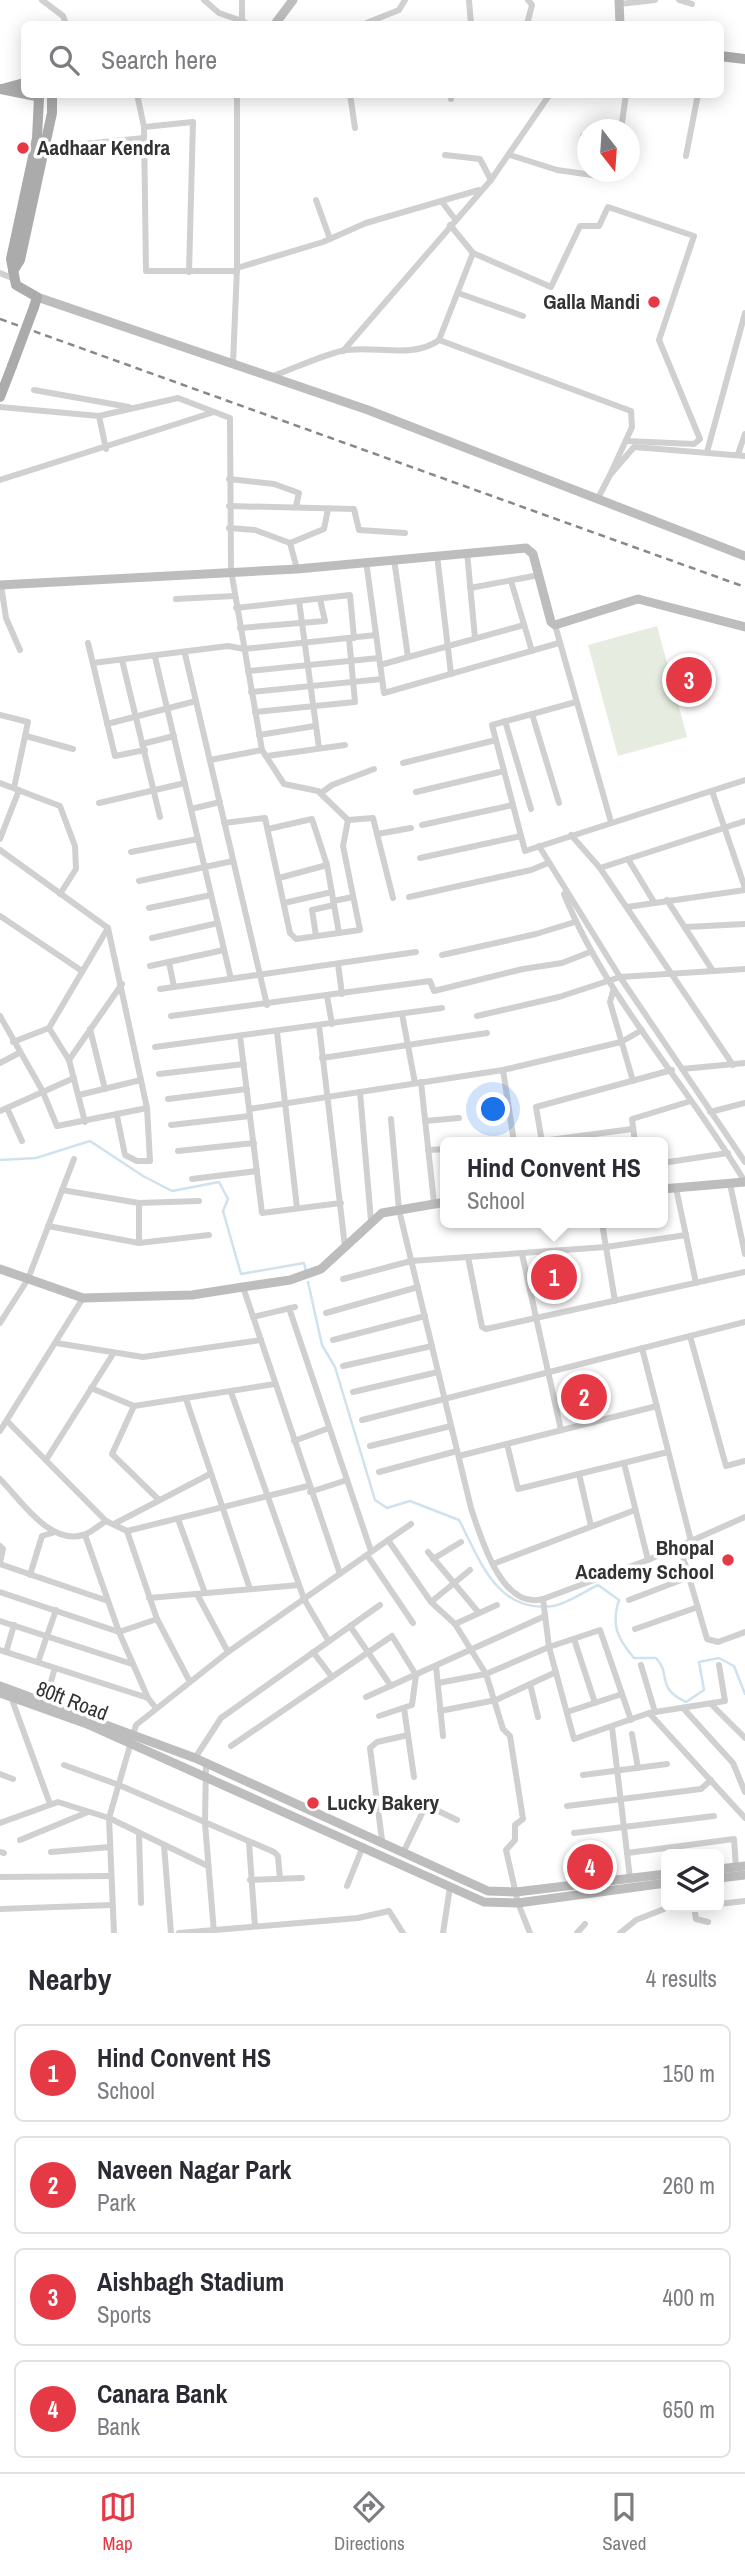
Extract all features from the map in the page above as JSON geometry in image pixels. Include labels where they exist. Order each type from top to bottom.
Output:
[{"type":"main road","points":[[277,21],[293,0]]},
{"type":"main road","points":[[620,2],[620,21]]},
{"type":"main road","points":[[724,56],[745,59]]},
{"type":"main road","points":[[1,89],[10,84],[21,83]]},
{"type":"main road","points":[[1,89],[21,93]]},
{"type":"main road","points":[[37,98],[37,138],[12,259],[13,275],[19,288],[35,302],[273,376],[745,556]]},
{"type":"main road","points":[[13,275],[20,260],[52,113],[53,98]]},
{"type":"main road","points":[[0,397],[35,302]]},
{"type":"main road","points":[[0,585],[231,570],[297,569],[467,552],[529,549],[540,575],[551,622],[555,625],[638,599],[745,627]]},
{"type":"main road","points":[[668,1189],[745,1182]]},
{"type":"main road","points":[[0,1269],[83,1298],[192,1294],[290,1280],[321,1269],[382,1213],[440,1202]]},
{"type":"main road","points":[[0,1686],[45,1701],[134,1739],[287,1815],[363,1846],[484,1902],[518,1903],[661,1884]]},
{"type":"main road","name":"80ft Road","points":[[0,1693],[134,1739]]},
{"type":"main road","points":[[134,1739],[206,1762],[382,1840],[488,1891],[516,1892],[661,1875]]},
{"type":"main road","points":[[378,1853],[382,1840]]},
{"type":"main road","points":[[724,1877],[745,1875]]},
{"type":"street","points":[[42,0],[63,16],[65,21]]},
{"type":"street","points":[[205,0],[219,13],[238,21]]},
{"type":"street","points":[[240,21],[242,0]]},
{"type":"street","points":[[372,21],[399,10],[405,0]]},
{"type":"street","points":[[469,0],[471,21]]},
{"type":"street","points":[[528,0],[532,5],[528,21]]},
{"type":"street","points":[[620,2],[655,0]]},
{"type":"street","points":[[679,0],[692,4]]},
{"type":"street","points":[[138,98],[144,127],[146,271],[237,270],[330,239],[366,223],[481,190]]},
{"type":"street","points":[[233,363],[237,270],[237,98]]},
{"type":"street","points":[[351,98],[355,128]]},
{"type":"street","points":[[343,351],[491,180],[547,98]]},
{"type":"street","points":[[623,119],[625,98]]},
{"type":"street","points":[[686,156],[697,98]]},
{"type":"street","points":[[144,127],[192,122],[189,272]]},
{"type":"street","points":[[43,148],[144,138]]},
{"type":"street","points":[[445,155],[480,159],[491,180]]},
{"type":"street","points":[[510,155],[557,170],[577,173]]},
{"type":"street","points":[[316,200],[330,239]]},
{"type":"street","points":[[442,202],[456,219]]},
{"type":"street","points":[[450,225],[473,253],[551,287],[580,226],[599,226],[608,207],[694,236],[659,340],[700,439],[694,444],[626,441]]},
{"type":"street","points":[[273,376],[343,351],[390,351],[432,345],[439,340],[473,253]]},
{"type":"street","points":[[0,273],[13,275]]},
{"type":"street","points":[[458,293],[523,316]]},
{"type":"street","points":[[707,452],[745,313]]},
{"type":"street","points":[[439,340],[631,411],[632,427],[597,500]]},
{"type":"street","points":[[34,390],[134,407]]},
{"type":"street","points":[[0,407],[99,416],[178,398],[230,418],[231,570],[259,735],[265,753],[284,784],[321,793],[348,820]]},
{"type":"street","points":[[0,480],[106,449],[214,412]]},
{"type":"street","points":[[99,416],[106,449]]},
{"type":"street","points":[[610,475],[634,447],[741,455],[745,434]]},
{"type":"street","points":[[229,480],[274,484],[299,493],[296,506]]},
{"type":"street","points":[[229,506],[354,509],[359,530],[405,533]]},
{"type":"street","points":[[229,528],[254,530],[290,543],[324,528],[328,509]]},
{"type":"street","points":[[290,543],[297,569]]},
{"type":"street","points":[[467,552],[475,638]]},
{"type":"street","points":[[438,555],[451,674]]},
{"type":"street","points":[[394,559],[408,657]]},
{"type":"street","points":[[366,561],[384,693],[559,643]]},
{"type":"street","points":[[470,588],[540,575]]},
{"type":"street","points":[[511,581],[531,651]]},
{"type":"street","points":[[0,585],[6,618],[20,650]]},
{"type":"street","points":[[176,599],[234,596]]},
{"type":"street","points":[[236,608],[350,596],[355,702],[255,712]]},
{"type":"street","points":[[240,628],[324,621],[320,599]]},
{"type":"street","points":[[299,601],[302,643],[319,748]]},
{"type":"street","points":[[248,671],[351,661],[379,662],[408,657],[524,625]]},
{"type":"street","points":[[555,625],[611,822]]},
{"type":"street","points":[[93,663],[185,654],[228,646],[244,649],[376,635]]},
{"type":"street","points":[[88,643],[115,756],[174,736]]},
{"type":"street","points":[[185,654],[267,1004]]},
{"type":"street","points":[[155,657],[231,979]]},
{"type":"street","points":[[122,660],[160,817]]},
{"type":"street","points":[[251,692],[382,679]]},
{"type":"street","points":[[107,724],[196,701]]},
{"type":"street","points":[[576,702],[492,725],[525,851],[745,780]]},
{"type":"street","points":[[532,714],[559,803]]},
{"type":"street","points":[[0,715],[28,722],[17,789],[0,839]]},
{"type":"street","points":[[505,721],[531,809]]},
{"type":"street","points":[[259,735],[315,726]]},
{"type":"street","points":[[26,736],[73,749]]},
{"type":"street","points":[[403,763],[496,740]]},
{"type":"street","points":[[210,760],[345,744]]},
{"type":"street","points":[[321,793],[332,785],[374,769]]},
{"type":"street","points":[[415,792],[504,771]]},
{"type":"street","points":[[0,783],[60,806],[67,818],[75,846],[76,869],[60,894]]},
{"type":"street","points":[[99,803],[185,783]]},
{"type":"street","points":[[627,907],[745,889],[712,791]]},
{"type":"street","points":[[191,809],[220,803]]},
{"type":"street","points":[[422,825],[513,805]]},
{"type":"street","points":[[348,820],[372,817],[393,898]]},
{"type":"street","points":[[224,823],[265,818],[293,938],[360,930],[342,846],[348,820]]},
{"type":"street","points":[[268,829],[312,819],[327,866],[339,933]]},
{"type":"street","points":[[600,868],[745,821]]},
{"type":"street","points":[[377,834],[411,828]]},
{"type":"street","points":[[571,835],[600,868],[733,1065]]},
{"type":"street","points":[[420,858],[521,836]]},
{"type":"street","points":[[131,852],[198,839]]},
{"type":"street","points":[[539,846],[620,977],[745,1162]]},
{"type":"street","points":[[0,850],[108,928],[147,1108],[150,1161],[137,1161],[125,1155],[117,1116]]},
{"type":"street","points":[[628,859],[654,902]]},
{"type":"street","points":[[139,881],[233,861]]},
{"type":"street","points":[[409,897],[531,870],[548,863]]},
{"type":"street","points":[[279,878],[327,866]]},
{"type":"street","points":[[558,880],[575,922],[613,991],[672,1070],[745,1182]]},
{"type":"street","points":[[284,903],[332,892]]},
{"type":"street","points":[[149,908],[211,895]]},
{"type":"street","points":[[316,936],[313,910],[353,897]]},
{"type":"street","points":[[667,900],[713,971]]},
{"type":"street","points":[[0,916],[82,971]]},
{"type":"street","points":[[442,955],[536,934],[575,922]]},
{"type":"street","points":[[152,938],[218,923]]},
{"type":"street","points":[[686,927],[745,924]]},
{"type":"street","points":[[13,1042],[49,1028],[108,928]]},
{"type":"street","points":[[150,966],[224,950]]},
{"type":"street","points":[[160,989],[416,952]]},
{"type":"street","points":[[171,1016],[430,981],[434,991],[523,969],[562,963],[590,952]]},
{"type":"street","points":[[169,962],[174,987]]},
{"type":"street","points":[[338,964],[342,994]]},
{"type":"street","points":[[477,1016],[620,977],[745,969]]},
{"type":"street","points":[[69,1060],[122,984]]},
{"type":"street","points":[[613,991],[610,1002],[633,1081]]},
{"type":"street","points":[[327,996],[332,1024]]},
{"type":"street","points":[[155,1047],[442,1008]]},
{"type":"street","points":[[402,1014],[425,1121],[433,1203]]},
{"type":"street","points":[[0,1017],[42,1090],[57,1126],[147,1108]]},
{"type":"street","points":[[319,1025],[345,1247]]},
{"type":"street","points":[[49,1028],[69,1060],[85,1122]]},
{"type":"street","points":[[90,1029],[105,1089]]},
{"type":"street","points":[[171,1125],[503,1070],[621,1042],[642,1030]]},
{"type":"street","points":[[277,1032],[297,1208]]},
{"type":"street","points":[[322,1058],[487,1033]]},
{"type":"street","points":[[240,1036],[262,1213],[341,1203]]},
{"type":"street","points":[[0,1063],[19,1053]]},
{"type":"street","points":[[682,1069],[745,1063]]},
{"type":"street","points":[[159,1074],[244,1064]]},
{"type":"street","points":[[503,1070],[513,1137]]},
{"type":"street","points":[[541,1137],[536,1107],[672,1070]]},
{"type":"street","points":[[0,1111],[74,1078]]},
{"type":"street","points":[[79,1095],[141,1080]]},
{"type":"street","points":[[168,1099],[247,1089]]},
{"type":"street","points":[[360,1092],[371,1221]]},
{"type":"street","points":[[634,1137],[631,1121],[635,1116],[691,1101]]},
{"type":"street","points":[[700,1114],[744,1104]]},
{"type":"street","points":[[7,1108],[22,1141]]},
{"type":"street","points":[[425,1121],[460,1118]]},
{"type":"street","points":[[391,1119],[399,1210],[471,1508],[493,1564],[514,1594],[533,1602],[544,1601],[648,1560],[745,1517]]},
{"type":"street","points":[[577,1137],[632,1129]]},
{"type":"street","points":[[178,1151],[254,1143]]},
{"type":"street","points":[[428,1150],[440,1149]]},
{"type":"street","points":[[668,1162],[728,1153]]},
{"type":"street","points":[[0,1323],[28,1279],[74,1159]]},
{"type":"street","points":[[192,1179],[257,1171]]},
{"type":"street","points":[[730,1184],[745,1254]]},
{"type":"street","points":[[676,1188],[696,1283]]},
{"type":"street","points":[[62,1190],[139,1203],[199,1201]]},
{"type":"street","points":[[138,1243],[139,1203]]},
{"type":"street","points":[[48,1226],[138,1243],[209,1235]]},
{"type":"street","points":[[603,1228],[615,1301]]},
{"type":"street","points":[[343,1279],[411,1261],[606,1247],[686,1236]]},
{"type":"street","points":[[522,1254],[561,1430]]},
{"type":"street","points":[[468,1257],[482,1327],[486,1329],[745,1272]]},
{"type":"street","points":[[243,1287],[309,1489],[340,1574]]},
{"type":"street","points":[[326,1313],[418,1287]]},
{"type":"street","points":[[0,1432],[83,1298]]},
{"type":"street","points":[[253,1317],[292,1308],[369,1553],[413,1623]]},
{"type":"street","points":[[333,1340],[425,1316]]},
{"type":"street","points":[[362,1420],[745,1322]]},
{"type":"street","points":[[690,1336],[726,1466],[745,1461]]},
{"type":"street","points":[[56,1343],[143,1357],[261,1340]]},
{"type":"street","points":[[343,1366],[432,1346]]},
{"type":"street","points":[[642,1348],[691,1541]]},
{"type":"street","points":[[46,1461],[113,1354]]},
{"type":"street","points":[[354,1392],[438,1372]]},
{"type":"street","points":[[91,1388],[134,1406],[275,1384]]},
{"type":"street","points":[[231,1392],[304,1599],[328,1640]]},
{"type":"street","points":[[186,1399],[250,1589]]},
{"type":"street","points":[[134,1406],[111,1454],[158,1500]]},
{"type":"street","points":[[379,1472],[507,1444],[657,1406]]},
{"type":"street","points":[[6,1421],[110,1522],[128,1531],[347,1480]]},
{"type":"street","points":[[370,1446],[451,1426]]},
{"type":"street","points":[[293,1441],[329,1428]]},
{"type":"street","points":[[507,1444],[518,1489],[668,1452]]},
{"type":"street","points":[[624,1463],[648,1560]]},
{"type":"street","points":[[30,1575],[42,1536],[52,1533],[85,1535],[210,1474]]},
{"type":"street","points":[[579,1474],[591,1526]]},
{"type":"street","points":[[0,1479],[52,1533]]},
{"type":"street","points":[[493,1564],[635,1510]]},
{"type":"street","points":[[178,1519],[201,1593],[228,1652]]},
{"type":"street","points":[[114,1933],[109,1818],[136,1725],[155,1707],[228,1652],[411,1524]]},
{"type":"street","points":[[128,1531],[157,1619],[190,1682]]},
{"type":"street","points":[[85,1535],[132,1664],[155,1707]]},
{"type":"street","points":[[388,1540],[431,1602],[455,1624],[486,1674],[503,1729],[510,1736],[523,1819],[515,1825],[515,1840],[506,1850],[518,1903],[530,1933]]},
{"type":"street","points":[[433,1559],[461,1542]]},
{"type":"street","points":[[0,1546],[3,1549],[0,1563],[108,1601]]},
{"type":"street","points":[[680,1546],[710,1642],[745,1633]]},
{"type":"street","points":[[428,1552],[479,1613]]},
{"type":"street","points":[[431,1602],[470,1570]]},
{"type":"street","points":[[629,1600],[689,1577]]},
{"type":"street","points":[[149,1598],[299,1585]]},
{"type":"street","points":[[0,1592],[119,1632],[157,1619]]},
{"type":"street","points":[[544,1601],[549,1647],[574,1739],[652,1713],[711,1704],[726,1699],[719,1665]]},
{"type":"street","points":[[195,1758],[221,1718],[380,1605]]},
{"type":"street","points":[[455,1624],[498,1605]]},
{"type":"street","points":[[635,1629],[698,1608]]},
{"type":"street","points":[[38,1662],[56,1609]]},
{"type":"street","points":[[366,1697],[545,1616]]},
{"type":"street","points":[[0,1621],[132,1664]]},
{"type":"street","points":[[14,1625],[3,1651],[148,1698]]},
{"type":"street","points":[[350,1626],[390,1686]]},
{"type":"street","points":[[438,1683],[486,1674],[549,1647],[600,1630],[631,1720]]},
{"type":"street","points":[[231,1746],[390,1636],[396,1637],[416,1675],[412,1705],[379,1716]]},
{"type":"street","points":[[573,1639],[594,1703]]},
{"type":"street","points":[[313,1652],[332,1677]]},
{"type":"street","points":[[436,1665],[443,1736]]},
{"type":"street","points":[[641,1665],[652,1713],[745,1818]]},
{"type":"street","points":[[45,1701],[55,1668]]},
{"type":"street","points":[[440,1711],[496,1700],[556,1672]]},
{"type":"street","points":[[530,1684],[538,1717]]},
{"type":"street","points":[[567,1712],[622,1694]]},
{"type":"street","points":[[11,1697],[50,1804]]},
{"type":"street","points":[[711,1704],[745,1738]]},
{"type":"street","points":[[404,1708],[414,1777]]},
{"type":"street","points":[[683,1708],[733,1763],[745,1791]]},
{"type":"street","points":[[612,1727],[630,1878]]},
{"type":"street","points":[[632,1734],[638,1768]]},
{"type":"street","points":[[382,1840],[370,1748],[377,1742],[408,1735]]},
{"type":"street","points":[[206,1762],[205,1823],[213,1931]]},
{"type":"street","points":[[583,1775],[667,1764]]},
{"type":"street","points":[[64,1765],[119,1785],[278,1856],[280,1879]]},
{"type":"street","points":[[0,1774],[13,1779]]},
{"type":"street","points":[[567,1806],[701,1789],[711,1780]]},
{"type":"street","points":[[0,1823],[58,1802],[109,1818],[208,1866]]},
{"type":"street","points":[[404,1851],[426,1805],[457,1820]]},
{"type":"street","points":[[20,1840],[88,1812]]},
{"type":"street","points":[[574,1833],[714,1816]]},
{"type":"street","points":[[139,1834],[141,1903]]},
{"type":"street","points":[[627,1853],[734,1839],[741,1866]]},
{"type":"street","points":[[249,1843],[255,1926]]},
{"type":"street","points":[[164,1845],[171,1933]]},
{"type":"street","points":[[347,1886],[363,1846]]},
{"type":"street","points":[[51,1852],[110,1847]]},
{"type":"street","points":[[0,1877],[111,1876]]},
{"type":"street","points":[[250,1880],[302,1878]]},
{"type":"street","points":[[443,1933],[450,1887]]},
{"type":"street","points":[[724,1903],[745,1901]]},
{"type":"street","points":[[0,1909],[112,1905]]},
{"type":"street","points":[[620,1933],[636,1920],[661,1910]]},
{"type":"street","points":[[179,1933],[358,1918],[389,1911],[403,1933]]},
{"type":"street","points":[[695,1912],[696,1919],[708,1922]]},
{"type":"street","points":[[577,1933],[585,1924]]},
{"type":"shaded area","points":[[657,626],[687,737],[618,756],[588,645]]},
{"type":"waterway","points":[[0,1160],[36,1158],[90,1141],[143,1176],[172,1191],[219,1182],[228,1199],[223,1211],[241,1274],[304,1263],[306,1271]]},
{"type":"waterway","points":[[308,1282],[322,1345],[335,1367],[375,1500],[387,1508],[410,1501],[459,1520],[493,1581],[504,1593],[518,1602],[534,1606],[558,1605],[598,1585],[619,1600],[617,1631],[628,1651],[634,1658],[656,1658],[661,1664],[670,1691],[686,1702],[704,1690],[699,1662],[719,1658],[734,1666],[745,1694]]},
{"type":"railway","points":[[0,319],[745,587]]},
{"type":"place","name":"Aadhaar Kendra","points":[[23,148]]},
{"type":"place","name":"Galla Mandi","points":[[654,302]]},
{"type":"place","name":"Aishbagh Stadium","points":[[689,680]]},
{"type":"place","name":"Hind Convent HS","points":[[554,1277]]},
{"type":"place","name":"Naveen Nagar Park","points":[[584,1397]]},
{"type":"place","name":"Bhopal Academy School","points":[[728,1560]]},
{"type":"place","name":"Lucky Bakery","points":[[313,1803]]},
{"type":"place","name":"Canara Bank","points":[[590,1867]]}]
